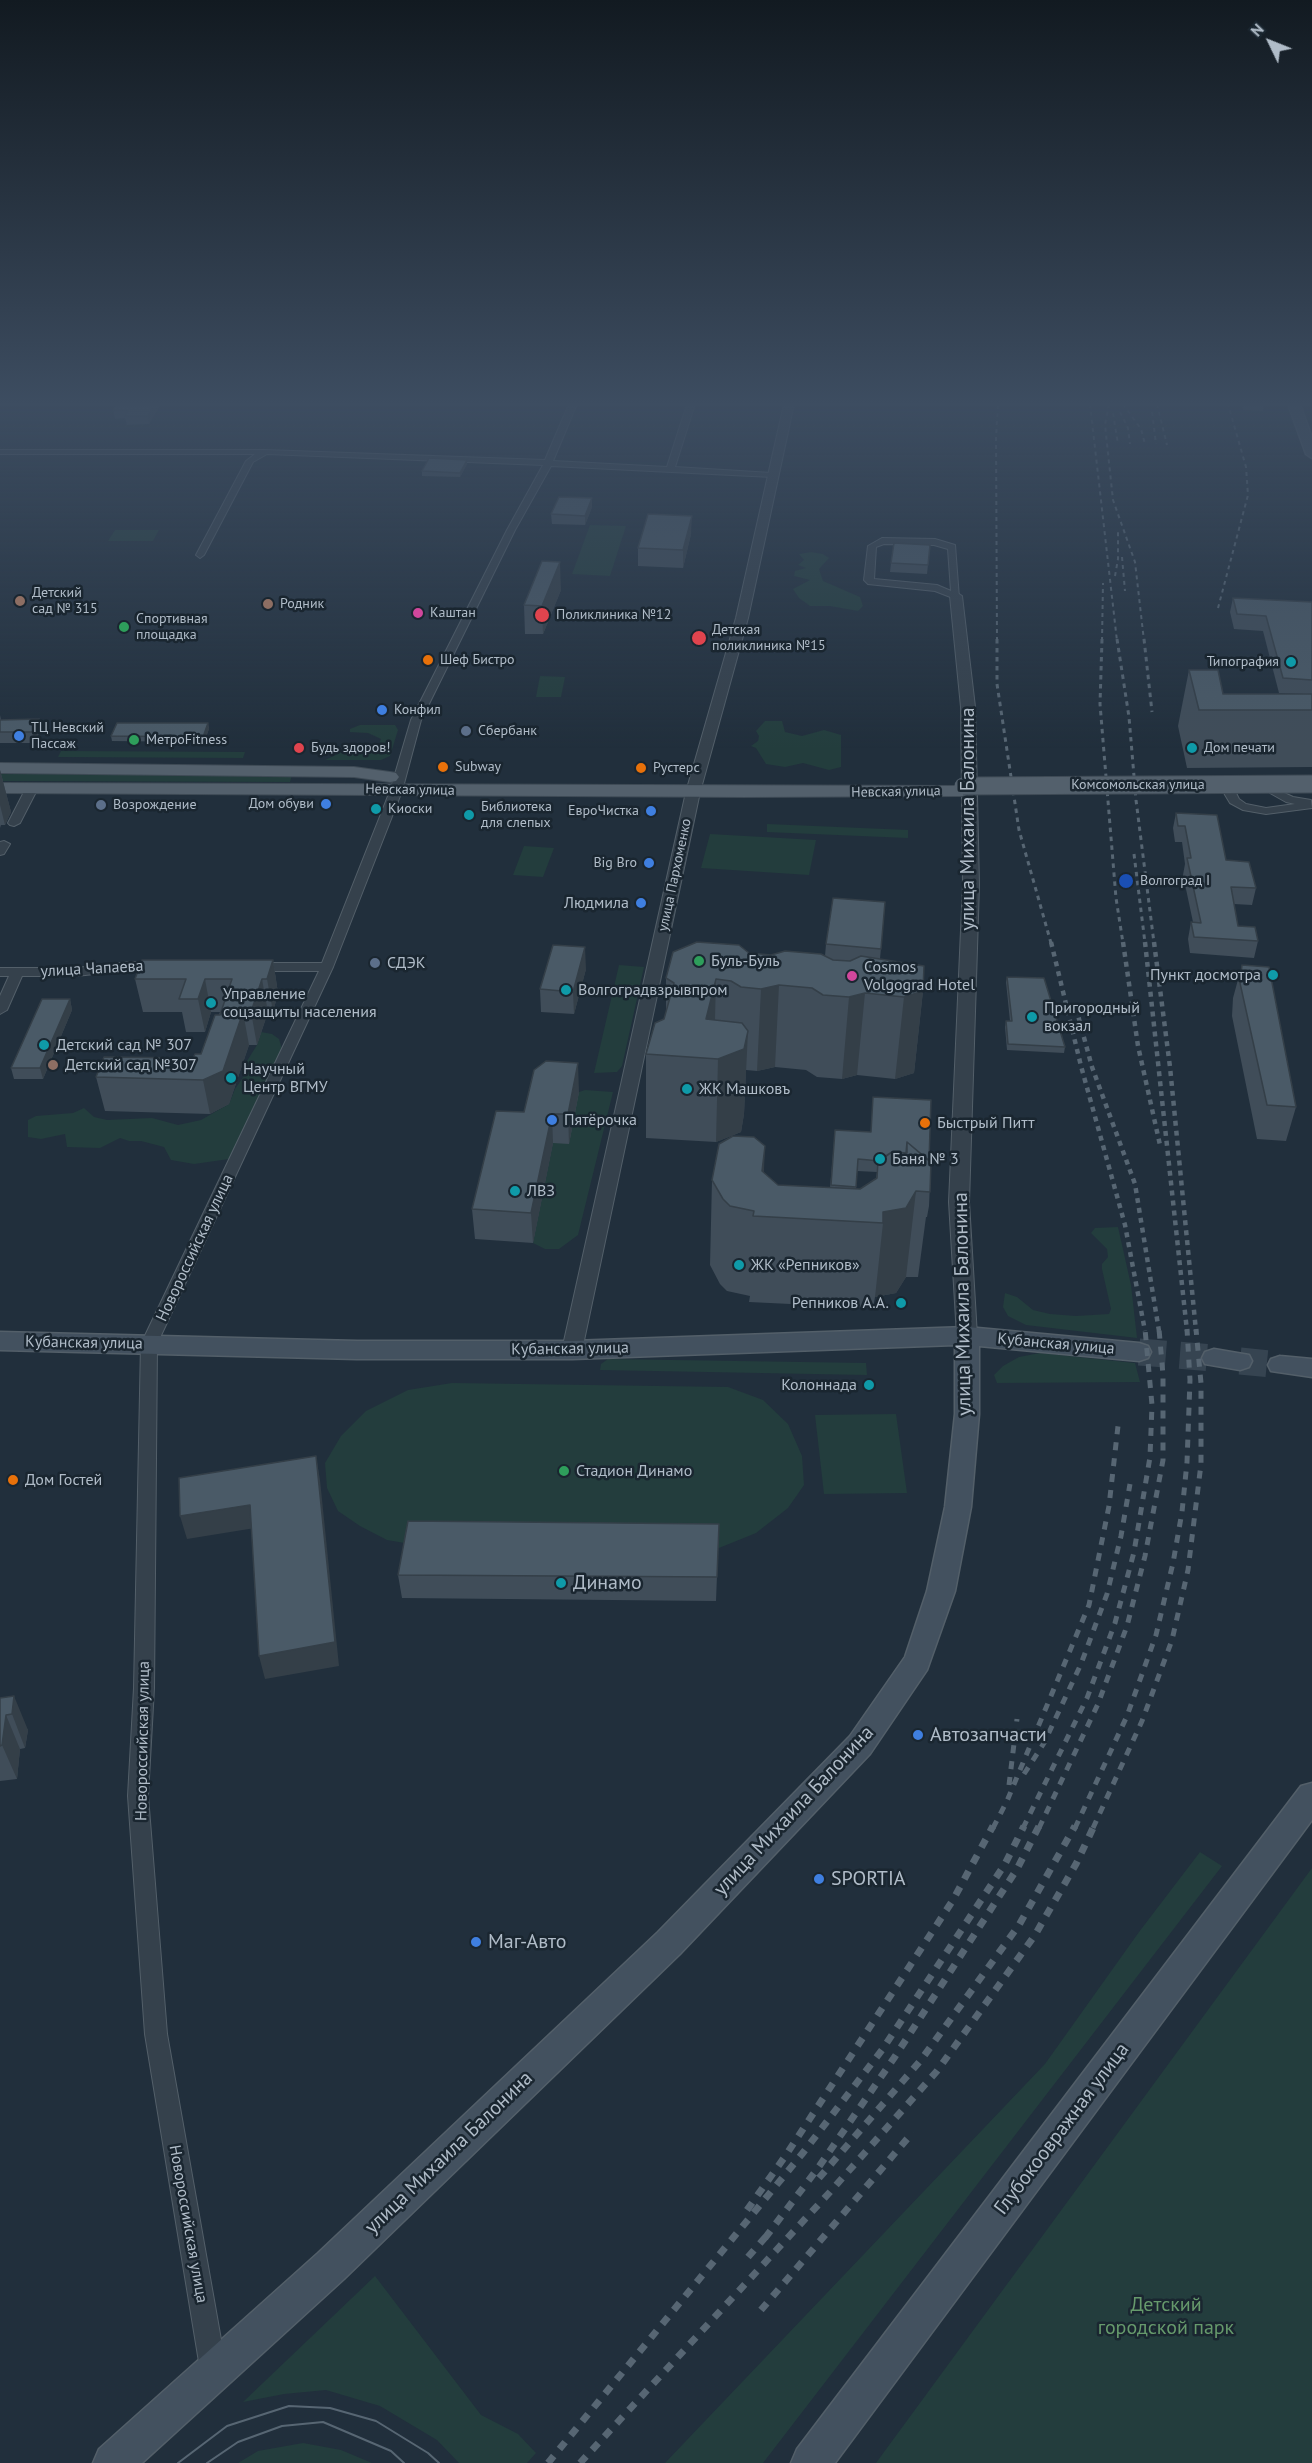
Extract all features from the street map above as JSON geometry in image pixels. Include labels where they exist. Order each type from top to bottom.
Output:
[{"type":"main road","name":"Невская улица","points":[[0,768],[397,785],[964,789]]},
{"type":"main road","name":"Невская улица","points":[[0,788],[304,780]]},
{"type":"main road","name":"Комсомольская улица","points":[[964,789],[1312,784]]},
{"type":"main road","name":"Комсомольская улица","points":[[964,789],[1312,790]]},
{"type":"main road","name":"Кубанская улица","points":[[0,1341],[357,1350],[572,1350],[967,1336],[1140,1352]]},
{"type":"main road","name":"улица Михаила Балонина","points":[[113,2463],[331,2266],[669,1943],[860,1745],[917,1662],[941,1591],[958,1507],[967,1414],[967,1336]]},
{"type":"main road","points":[[1214,1358],[1240,1361]]},
{"type":"main road","points":[[1280,1365],[1312,1368]]},
{"type":"main road","name":"Глубокоовражная улица","points":[[811,2463],[1312,1796]]},
{"type":"street","points":[[200,555],[219,519]]},
{"type":"street","name":"Новороссийская улица","points":[[214,2374],[156,2034],[138,1796],[144,1688],[149,1344],[327,967],[397,785],[416,720],[516,519]]},
{"type":"street","name":"улица Пархоменко","points":[[572,1350],[694,788],[742,618],[763,519]]},
{"type":"street","points":[[882,541],[936,542],[948,545],[951,547],[956,597],[937,588],[870,582],[872,546],[882,541]]},
{"type":"street","name":"улица Михаила Балонина","points":[[956,597],[968,707],[971,885],[959,1202],[967,1336]]},
{"type":"street","points":[[1312,779],[1240,779],[1231,782],[1229,788],[1234,801],[1240,806],[1253,810],[1273,811],[1312,804]]},
{"type":"street","points":[[1282,779],[1274,782],[1273,787],[1276,793],[1290,800],[1312,804]]},
{"type":"street","points":[[14,823],[32,788]]},
{"type":"street","name":"улица Чапаева","points":[[0,972],[76,972],[132,966],[178,966]]},
{"type":"street","points":[[247,967],[327,967]]},
{"type":"street","points":[[0,1010],[17,972]]},
{"type":"green space","points":[[590,525],[626,526],[610,576],[572,574]]},
{"type":"green space","points":[[115,530],[159,530],[153,541],[108,541]]},
{"type":"green space","points":[[811,552],[823,554],[829,558],[819,569],[823,581],[860,597],[863,606],[858,611],[830,606],[810,606],[799,598],[793,589],[810,580],[794,576],[795,571],[806,568],[798,565],[804,560],[799,554]]},
{"type":"green space","points":[[540,676],[565,677],[561,697],[536,697]]},
{"type":"green space","points":[[765,721],[782,721],[785,732],[802,736],[824,730],[841,735],[841,767],[829,770],[803,763],[785,767],[766,764],[756,748],[751,746],[758,741],[759,736],[756,731]]},
{"type":"green space","points":[[360,725],[395,725],[398,730],[390,756],[381,760],[325,760],[342,752],[363,752],[378,747],[381,739],[368,733],[350,732],[350,729]]},
{"type":"green space","points":[[61,751],[245,752],[243,758],[58,757]]},
{"type":"green space","points":[[0,774],[292,775],[290,782],[0,781]]},
{"type":"green space","points":[[767,824],[908,830],[908,838],[767,832]]},
{"type":"green space","points":[[710,834],[816,840],[809,875],[701,868]]},
{"type":"green space","points":[[524,846],[554,848],[543,877],[513,875]]},
{"type":"green space","points":[[619,965],[644,967],[622,1066],[617,1072],[594,1073]]},
{"type":"green space","points":[[261,1032],[272,1034],[279,1039],[282,1049],[238,1150],[229,1159],[194,1164],[171,1160],[164,1147],[120,1138],[100,1148],[67,1147],[65,1134],[41,1139],[28,1137],[28,1120],[36,1116],[73,1113],[84,1108],[94,1117],[107,1120],[152,1118],[178,1125],[201,1120],[229,1104],[235,1089],[246,1073],[247,1061],[257,1045]]},
{"type":"green space","points":[[585,1090],[613,1092],[578,1235],[559,1249],[545,1249],[533,1243],[553,1143],[579,1092]]},
{"type":"green space","points":[[1118,1227],[1131,1285],[1137,1338],[1026,1325],[1008,1316],[1003,1307],[1005,1293],[1017,1297],[1033,1310],[1050,1314],[1076,1316],[1109,1314],[1111,1309],[1102,1269],[1102,1264],[1108,1257],[1107,1249],[1091,1233],[1095,1228]]},
{"type":"green space","points":[[1040,1353],[1135,1363],[1140,1382],[997,1383],[994,1375],[1003,1366],[1019,1357]]},
{"type":"green space","points":[[608,1359],[866,1363],[867,1375],[600,1370],[601,1364]]},
{"type":"green space","name":"Стадион Динамо","points":[[452,1383],[728,1387],[763,1400],[788,1424],[802,1456],[804,1485],[788,1508],[756,1533],[719,1548],[428,1547],[387,1540],[338,1511],[327,1488],[325,1463],[341,1436],[366,1411],[408,1390]]},
{"type":"green space","points":[[896,1414],[907,1493],[824,1494],[815,1415]]},
{"type":"green space","points":[[1200,1852],[1222,1866],[763,2463],[665,2463],[1045,2064],[1139,1932]]},
{"type":"green space","name":"Детский городской парк","points":[[1312,1868],[1312,2463],[876,2463]]},
{"type":"green space","points":[[375,2276],[481,2415],[518,2434],[536,2453],[527,2463],[459,2463],[437,2440],[380,2406],[326,2390],[284,2394],[243,2402]]},
{"type":"green space","points":[[303,2443],[341,2450],[372,2463],[238,2463],[258,2451]]},
{"type":"building","points":[[647,519],[691,519],[683,550],[638,548]]},
{"type":"building","points":[[894,543],[930,545],[928,565],[891,563]]},
{"type":"building","points":[[542,561],[560,562],[542,606],[524,605]]},
{"type":"building","name":"Типография","points":[[1233,598],[1312,602],[1312,680],[1283,678],[1266,616],[1237,614]]},
{"type":"building","points":[[1189,670],[1218,670],[1223,694],[1312,694],[1312,710],[1199,710]]},
{"type":"building","points":[[39,719],[32,732],[0,732],[0,720]]},
{"type":"building","points":[[117,723],[208,723],[203,737],[111,736]]},
{"type":"building","name":"Волгоград I","points":[[1176,813],[1217,815],[1226,860],[1249,862],[1256,888],[1231,887],[1238,926],[1255,927],[1258,941],[1194,937],[1191,922],[1201,923],[1187,858],[1191,858],[1185,826],[1178,826]]},
{"type":"building","points":[[833,898],[885,902],[881,949],[826,944]]},
{"type":"building","points":[[697,942],[739,945],[749,953],[771,955],[785,951],[821,954],[833,960],[850,961],[861,956],[924,966],[923,991],[904,997],[865,993],[849,997],[823,995],[812,988],[779,985],[761,989],[741,987],[731,981],[716,979],[706,1019],[742,1023],[748,1031],[744,1049],[718,1059],[646,1054],[655,1023],[664,1019],[674,983],[666,978],[673,952]]},
{"type":"building","points":[[553,945],[585,947],[573,992],[540,989]]},
{"type":"building","points":[[142,960],[273,960],[267,979],[262,979],[251,1012],[243,1012],[223,1071],[203,1080],[96,1077],[104,1057],[193,1058],[195,1054],[201,1054],[215,1015],[220,1015],[232,979],[205,979],[198,999],[179,999],[186,979],[135,979]]},
{"type":"building","points":[[1242,965],[1269,967],[1296,1107],[1267,1105],[1240,983]]},
{"type":"building","name":"Пригородный вокзал","points":[[1007,977],[1044,978],[1065,1047],[1008,1044],[1006,1021],[1012,1021]]},
{"type":"building","name":"Детский сад № 307","points":[[42,999],[70,999],[40,1068],[11,1068]]},
{"type":"building","points":[[546,1061],[578,1063],[568,1114],[552,1114],[531,1213],[472,1209],[496,1111],[524,1112],[534,1070]]},
{"type":"building","points":[[873,1097],[931,1100],[929,1161],[907,1142],[906,1153],[892,1152],[880,1161],[858,1159],[856,1187],[831,1185],[835,1130],[871,1132]]},
{"type":"building","points":[[733,1136],[754,1137],[765,1146],[762,1171],[778,1185],[860,1189],[877,1178],[878,1161],[892,1152],[907,1153],[907,1142],[931,1162],[930,1192],[916,1191],[906,1208],[883,1212],[883,1223],[753,1216],[754,1211],[730,1206],[712,1180],[719,1144]]},
{"type":"building","points":[[316,1456],[335,1642],[259,1656],[250,1505],[180,1516],[179,1478]]},
{"type":"building","points":[[408,1521],[719,1524],[717,1577],[398,1575]]},
{"type":"building","points":[[14,1696],[12,1714],[6,1715],[0,1746],[0,1698]]},
{"type":"tunnel","points":[[1139,1352],[1214,1358]]},
{"type":"tunnel","points":[[1240,1361],[1280,1365]]},
{"type":"tram line","points":[[178,2463],[227,2426],[289,2406],[330,2408],[376,2421],[428,2453],[439,2463]]},
{"type":"tram line","points":[[207,2463],[238,2442],[282,2426],[323,2422],[391,2451],[404,2463]]},
{"type":"railway","points":[[996,519],[997,641]]},
{"type":"railway","points":[[1103,519],[1117,641]]},
{"type":"railway","points":[[1120,519],[1135,562],[1144,641]]},
{"type":"railway","points":[[1218,608],[1242,519]]},
{"type":"railway","points":[[1115,576],[1118,559],[1118,529]]},
{"type":"railway","points":[[1122,557],[1125,591]]},
{"type":"railway","points":[[1102,641],[1103,583]]},
{"type":"railway","points":[[1102,639],[1100,704],[1116,898],[1123,943]]},
{"type":"railway","points":[[1117,639],[1129,717],[1136,800],[1154,943]]},
{"type":"railway","points":[[1144,639],[1152,712]]},
{"type":"railway","points":[[997,641],[997,684],[1019,830],[1051,943]]},
{"type":"railway","points":[[1134,854],[1145,943]]},
{"type":"railway","points":[[1051,942],[1081,1066],[1125,1225],[1145,1331]]},
{"type":"railway","points":[[1123,942],[1138,1046],[1160,1145]]},
{"type":"railway","points":[[1145,942],[1187,1331]]},
{"type":"railway","points":[[1154,942],[1170,1067],[1196,1331]]},
{"type":"railway","points":[[1076,1008],[1092,1067],[1135,1184],[1159,1331]]},
{"type":"railway","points":[[1023,1828],[1087,1698],[1115,1623],[1134,1552],[1150,1457],[1152,1405],[1145,1329]]},
{"type":"railway","points":[[1039,1828],[1098,1704],[1127,1626],[1145,1556],[1163,1460],[1163,1375],[1159,1329]]},
{"type":"railway","points":[[1075,1828],[1127,1716],[1156,1635],[1173,1563],[1182,1512],[1187,1462],[1190,1380],[1187,1329]]},
{"type":"railway","points":[[1093,1828],[1142,1721],[1172,1640],[1188,1570],[1201,1464],[1201,1383],[1196,1329]]},
{"type":"railway","points":[[993,1828],[1007,1801],[1089,1605],[1109,1506],[1118,1426]]},
{"type":"railway","points":[[1024,1774],[1044,1743],[1081,1664],[1107,1594],[1121,1536],[1130,1484]]},
{"type":"railway","points":[[1009,1785],[1017,1719]]},
{"type":"railway","points":[[747,2210],[786,2155],[953,1900],[993,1826]]},
{"type":"railway","points":[[767,2235],[818,2168],[894,2058],[1017,1869],[1039,1826]]},
{"type":"railway","points":[[819,2178],[921,2060],[1019,1925],[1075,1826]]},
{"type":"railway","points":[[580,2463],[830,2192],[937,2071],[1035,1935],[1076,1864],[1094,1826]]},
{"type":"railway","points":[[548,2463],[802,2154],[882,2050],[1005,1864],[1023,1828]]},
{"type":"railway","points":[[761,2310],[913,2132]]},
{"type":"railway","points":[[748,2257],[767,2235]]},
{"type":"place","name":"Детский сад № 315","points":[[20,601]]},
{"type":"place","name":"Родник","points":[[268,604]]},
{"type":"place","name":"Каштан","points":[[418,613]]},
{"type":"place","name":"Поликлиника №12","points":[[542,615]]},
{"type":"place","name":"Спортивная площадка","points":[[124,627]]},
{"type":"place","name":"Детская поликлиника №15","points":[[699,638]]},
{"type":"place","name":"Шеф Бистро","points":[[428,660]]},
{"type":"place","name":"Типография","points":[[1291,662]]},
{"type":"place","name":"Конфил","points":[[382,710]]},
{"type":"place","name":"Сбербанк","points":[[466,731]]},
{"type":"place","name":"ТЦ Невский Пассаж","points":[[19,736]]},
{"type":"place","name":"МетроFitness","points":[[134,740]]},
{"type":"place","name":"Будь здоров!","points":[[299,748]]},
{"type":"place","name":"Дом печати","points":[[1192,748]]},
{"type":"place","name":"Subway","points":[[443,767]]},
{"type":"place","name":"Рустерс","points":[[641,768]]},
{"type":"place","name":"Дом обуви","points":[[326,804]]},
{"type":"place","name":"Возрождение","points":[[101,805]]},
{"type":"place","name":"Киоски","points":[[376,809]]},
{"type":"place","name":"ЕвроЧистка","points":[[651,811]]},
{"type":"place","name":"Библиотека для слепых","points":[[469,815]]},
{"type":"place","name":"Big Bro","points":[[649,863]]},
{"type":"place","name":"Волгоград I","points":[[1126,881]]},
{"type":"place","name":"Людмила","points":[[641,903]]},
{"type":"place","name":"Буль-Буль","points":[[699,961]]},
{"type":"place","name":"СДЭК","points":[[375,963]]},
{"type":"place","name":"Пункт досмотра","points":[[1273,975]]},
{"type":"place","name":"Cosmos Volgograd Hotel","points":[[852,976]]},
{"type":"place","name":"Волгоградвзрывпром","points":[[566,990]]},
{"type":"place","name":"Управление соцзащиты населения","points":[[211,1003]]},
{"type":"place","name":"Пригородный вокзал","points":[[1032,1017]]},
{"type":"place","name":"Детский сад № 307","points":[[44,1045]]},
{"type":"place","name":"Детский сад №307","points":[[53,1065]]},
{"type":"place","name":"Научный Центр ВГМУ","points":[[231,1078]]},
{"type":"place","name":"ЖК Машковъ","points":[[687,1089]]},
{"type":"place","name":"Пятёрочка","points":[[552,1120]]},
{"type":"place","name":"Быстрый Питт","points":[[925,1123]]},
{"type":"place","name":"Баня № 3","points":[[880,1159]]},
{"type":"place","name":"ЛВЗ","points":[[515,1191]]},
{"type":"place","name":"ЖК «Репников»","points":[[739,1265]]},
{"type":"place","name":"Репников А.А.","points":[[901,1303]]},
{"type":"place","name":"Колоннада","points":[[869,1385]]},
{"type":"place","name":"Стадион Динамо","points":[[564,1471]]},
{"type":"place","name":"Дом Гостей","points":[[13,1480]]},
{"type":"place","name":"Динамо","points":[[561,1583]]},
{"type":"place","name":"Автозапчасти","points":[[918,1735]]},
{"type":"place","name":"SPORTIA","points":[[819,1879]]},
{"type":"place","name":"Маг-Авто","points":[[476,1942]]}]
